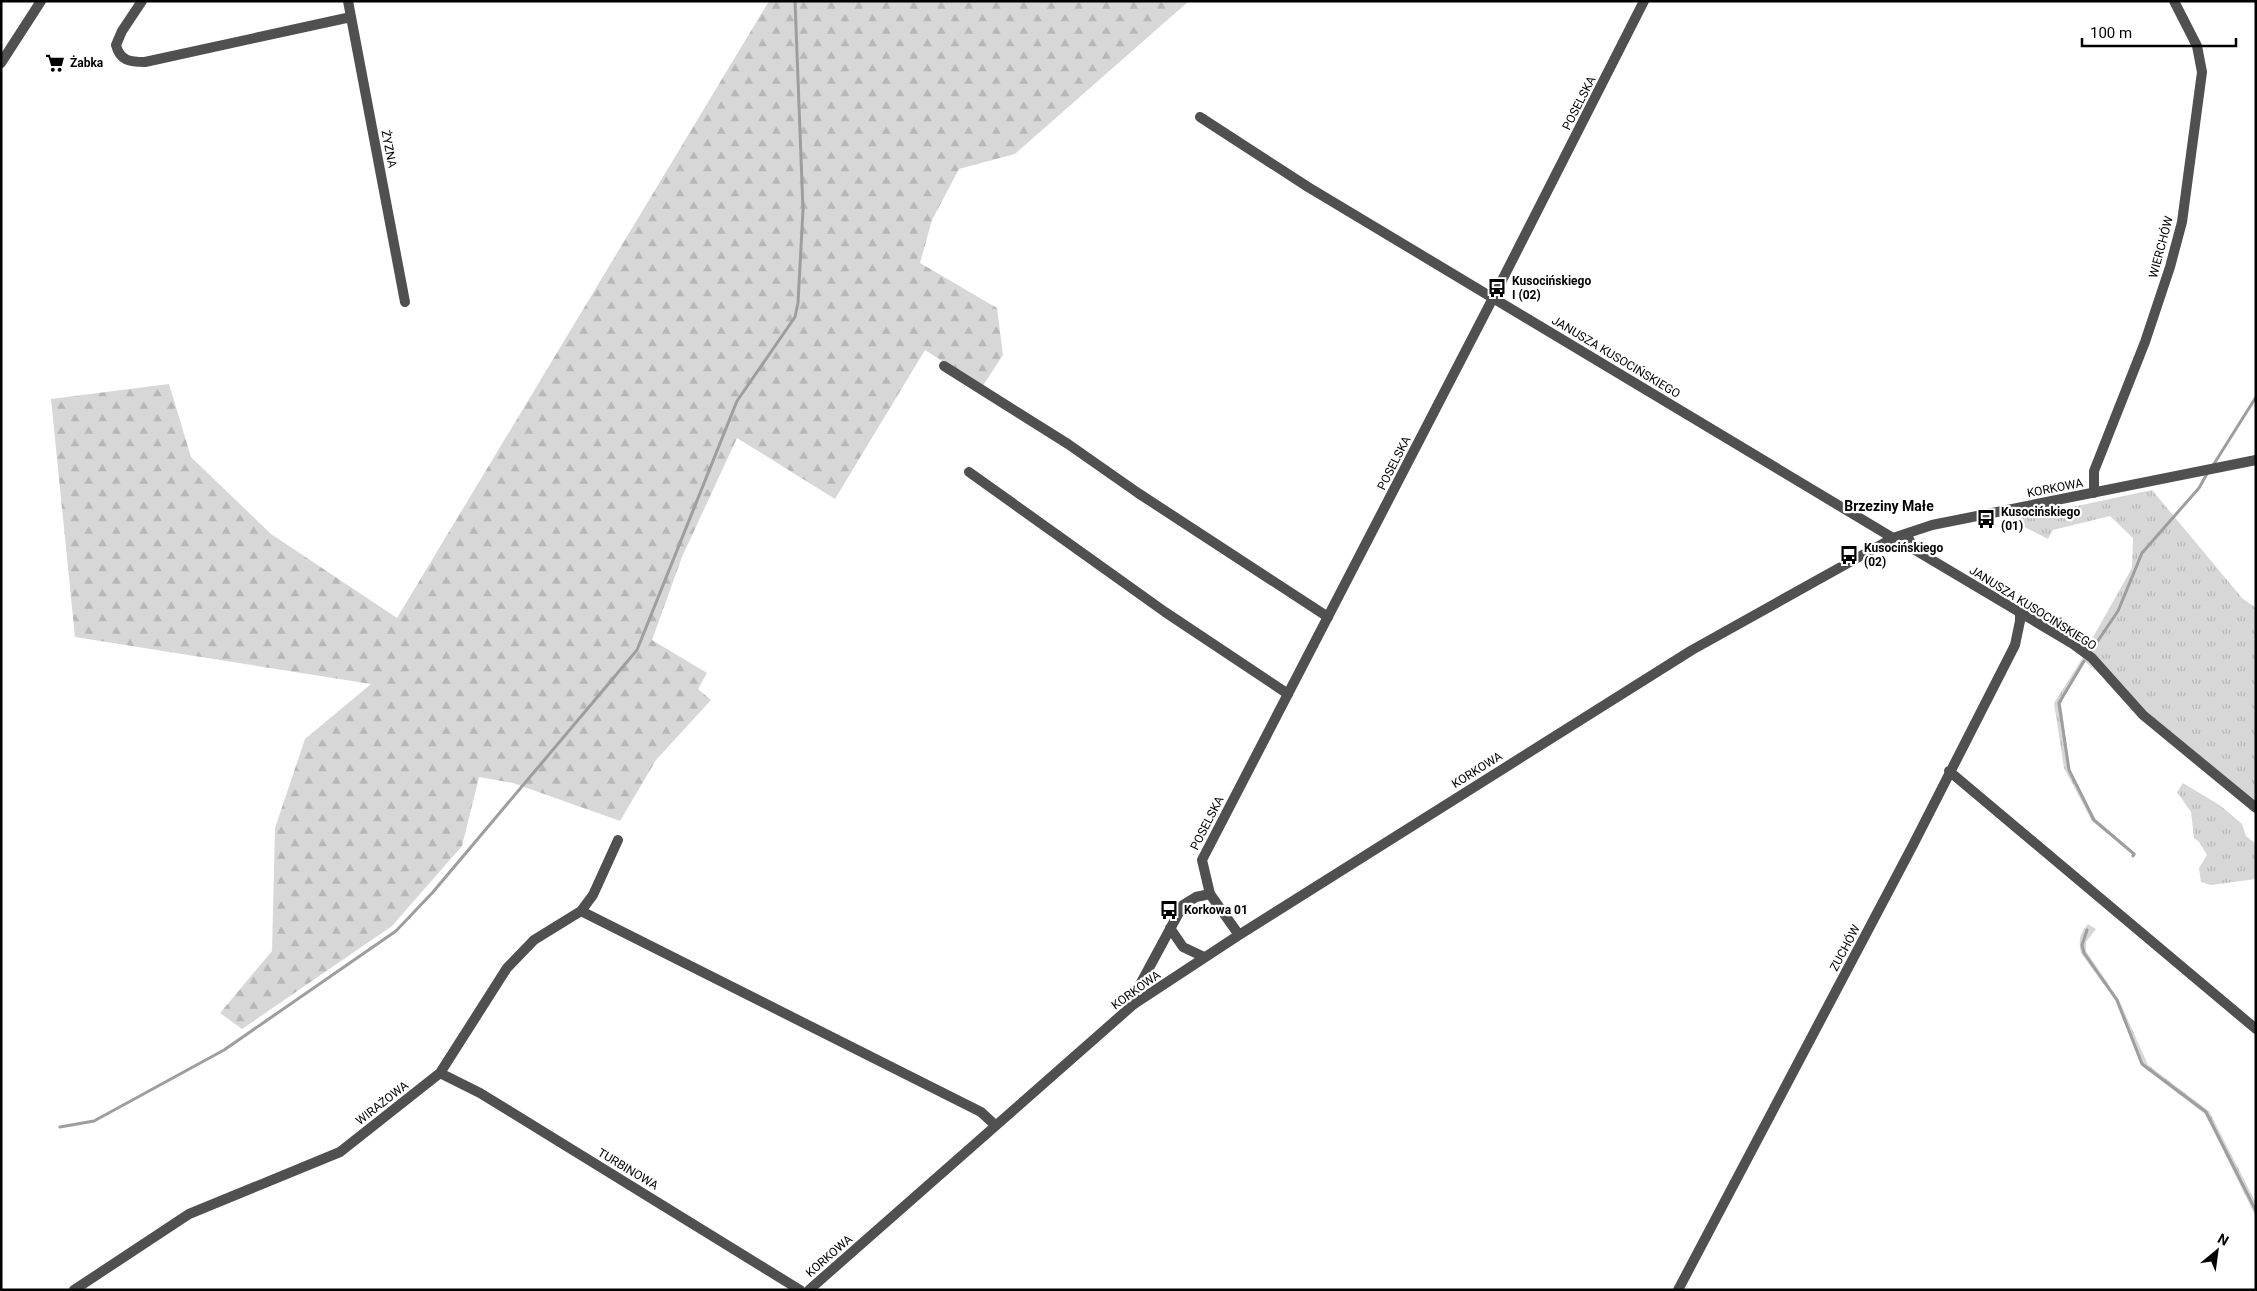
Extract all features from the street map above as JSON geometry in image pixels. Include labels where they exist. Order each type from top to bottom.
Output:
[{"type":"street","points":[[1,63],[41,1]]},
{"type":"street","points":[[142,1],[122,31],[116,46],[120,56],[130,62],[144,62],[351,17]]},
{"type":"street","name":"ŻYZNA","points":[[348,1],[405,302]]},
{"type":"street","name":"POSELSKA","points":[[1239,935],[1210,894],[1202,860],[1493,298],[1644,1]]},
{"type":"street","name":"WIERCHÓW","points":[[2094,493],[2094,471],[2145,342],[2170,267],[2182,222],[2202,72],[2197,46],[2174,1]]},
{"type":"street","name":"JANUSZA KUSOCIŃSKIEGO","points":[[1200,117],[1308,187],[1892,538]]},
{"type":"street","points":[[944,366],[1068,444],[1138,493],[1328,617]]},
{"type":"street","name":"KORKOWA","points":[[809,1290],[1134,1004],[1204,957],[1692,650],[1892,538],[1932,525],[2256,460]]},
{"type":"street","points":[[969,472],[1166,612],[1288,694]]},
{"type":"street","name":"JANUSZA KUSOCIŃSKIEGO","points":[[1906,534],[1915,550],[2092,658],[2143,715],[2256,808]]},
{"type":"street","name":"ZUCHÓW","points":[[1678,1290],[1890,889],[2014,645],[2020,613]]},
{"type":"street","points":[[1949,771],[2256,1029]]},
{"type":"street","name":"WIRAŻOWA","points":[[74,1290],[190,1214],[340,1152],[440,1072],[507,968],[534,940],[580,912],[593,895],[618,840]]},
{"type":"street","points":[[1134,1004],[1136,992],[1183,905],[1189,899],[1210,894]]},
{"type":"street","points":[[580,912],[981,1112],[995,1126]]},
{"type":"street","points":[[1170,928],[1183,947],[1204,957]]},
{"type":"street","name":"TURBINOWA","points":[[440,1072],[480,1093],[800,1290]]},
{"type":"green space","points":[[769,1],[1189,1],[1015,154],[959,169],[932,220],[920,263],[997,308],[1003,355],[982,387],[925,350],[835,499],[737,438],[682,557],[652,640],[707,673],[698,689],[711,700],[656,760],[620,821],[513,783],[479,777],[462,846],[392,926],[242,1029],[220,1013],[272,951],[275,828],[305,739],[371,684],[75,637],[51,399],[169,384],[191,457],[271,534],[397,618]]},
{"type":"green space","points":[[2152,490],[2242,598],[2256,608],[2256,804],[2145,714],[2080,644],[2080,640],[2088,646],[2132,568],[2133,538],[2110,516],[2053,530],[2048,539],[2011,520]]},
{"type":"green space","points":[[2084,656],[2105,678],[2085,662],[2061,704],[2070,770],[2095,819],[2136,854],[2135,856],[2092,821],[2064,768],[2054,703]]},
{"type":"green space","points":[[2183,783],[2221,806],[2242,824],[2246,836],[2256,844],[2256,879],[2211,885],[2201,882],[2199,868],[2207,855],[2199,842],[2194,838],[2191,812],[2177,792]]},
{"type":"green space","points":[[2088,924],[2096,929],[2086,942],[2086,951],[2119,1000],[2148,1065],[2209,1111],[2256,1203],[2256,1217],[2205,1114],[2142,1066],[2115,1000],[2081,953],[2080,937]]},
{"type":"waterway","points":[[60,1127],[94,1121],[224,1050],[396,931],[433,892],[637,650],[737,401],[795,317],[798,303],[803,210],[795,1]]},
{"type":"waterway","points":[[2212,467],[2256,397]]},
{"type":"waterway","points":[[2093,648],[2118,611],[2142,553],[2199,488],[2208,472]]},
{"type":"waterway","points":[[2084,661],[2059,703],[2069,770],[2094,820],[2134,854],[2133,856]]},
{"type":"waterway","points":[[2087,930],[2082,945],[2084,953],[2117,1000],[2142,1064],[2206,1112],[2256,1211]]},
{"type":"place","name":"Żabka","points":[[55,63]]},
{"type":"place","name":"Kusocińskiego I (02)","points":[[1497,288]]},
{"type":"place","name":"Kusocińskiego (01)","points":[[1986,519]]},
{"type":"place","name":"Kusocińskiego (02)","points":[[1849,555]]},
{"type":"place","name":"Korkowa 01","points":[[1169,910]]},
{"type":"district","name":"Brzeziny Małe","points":[[1889,506]]}]
